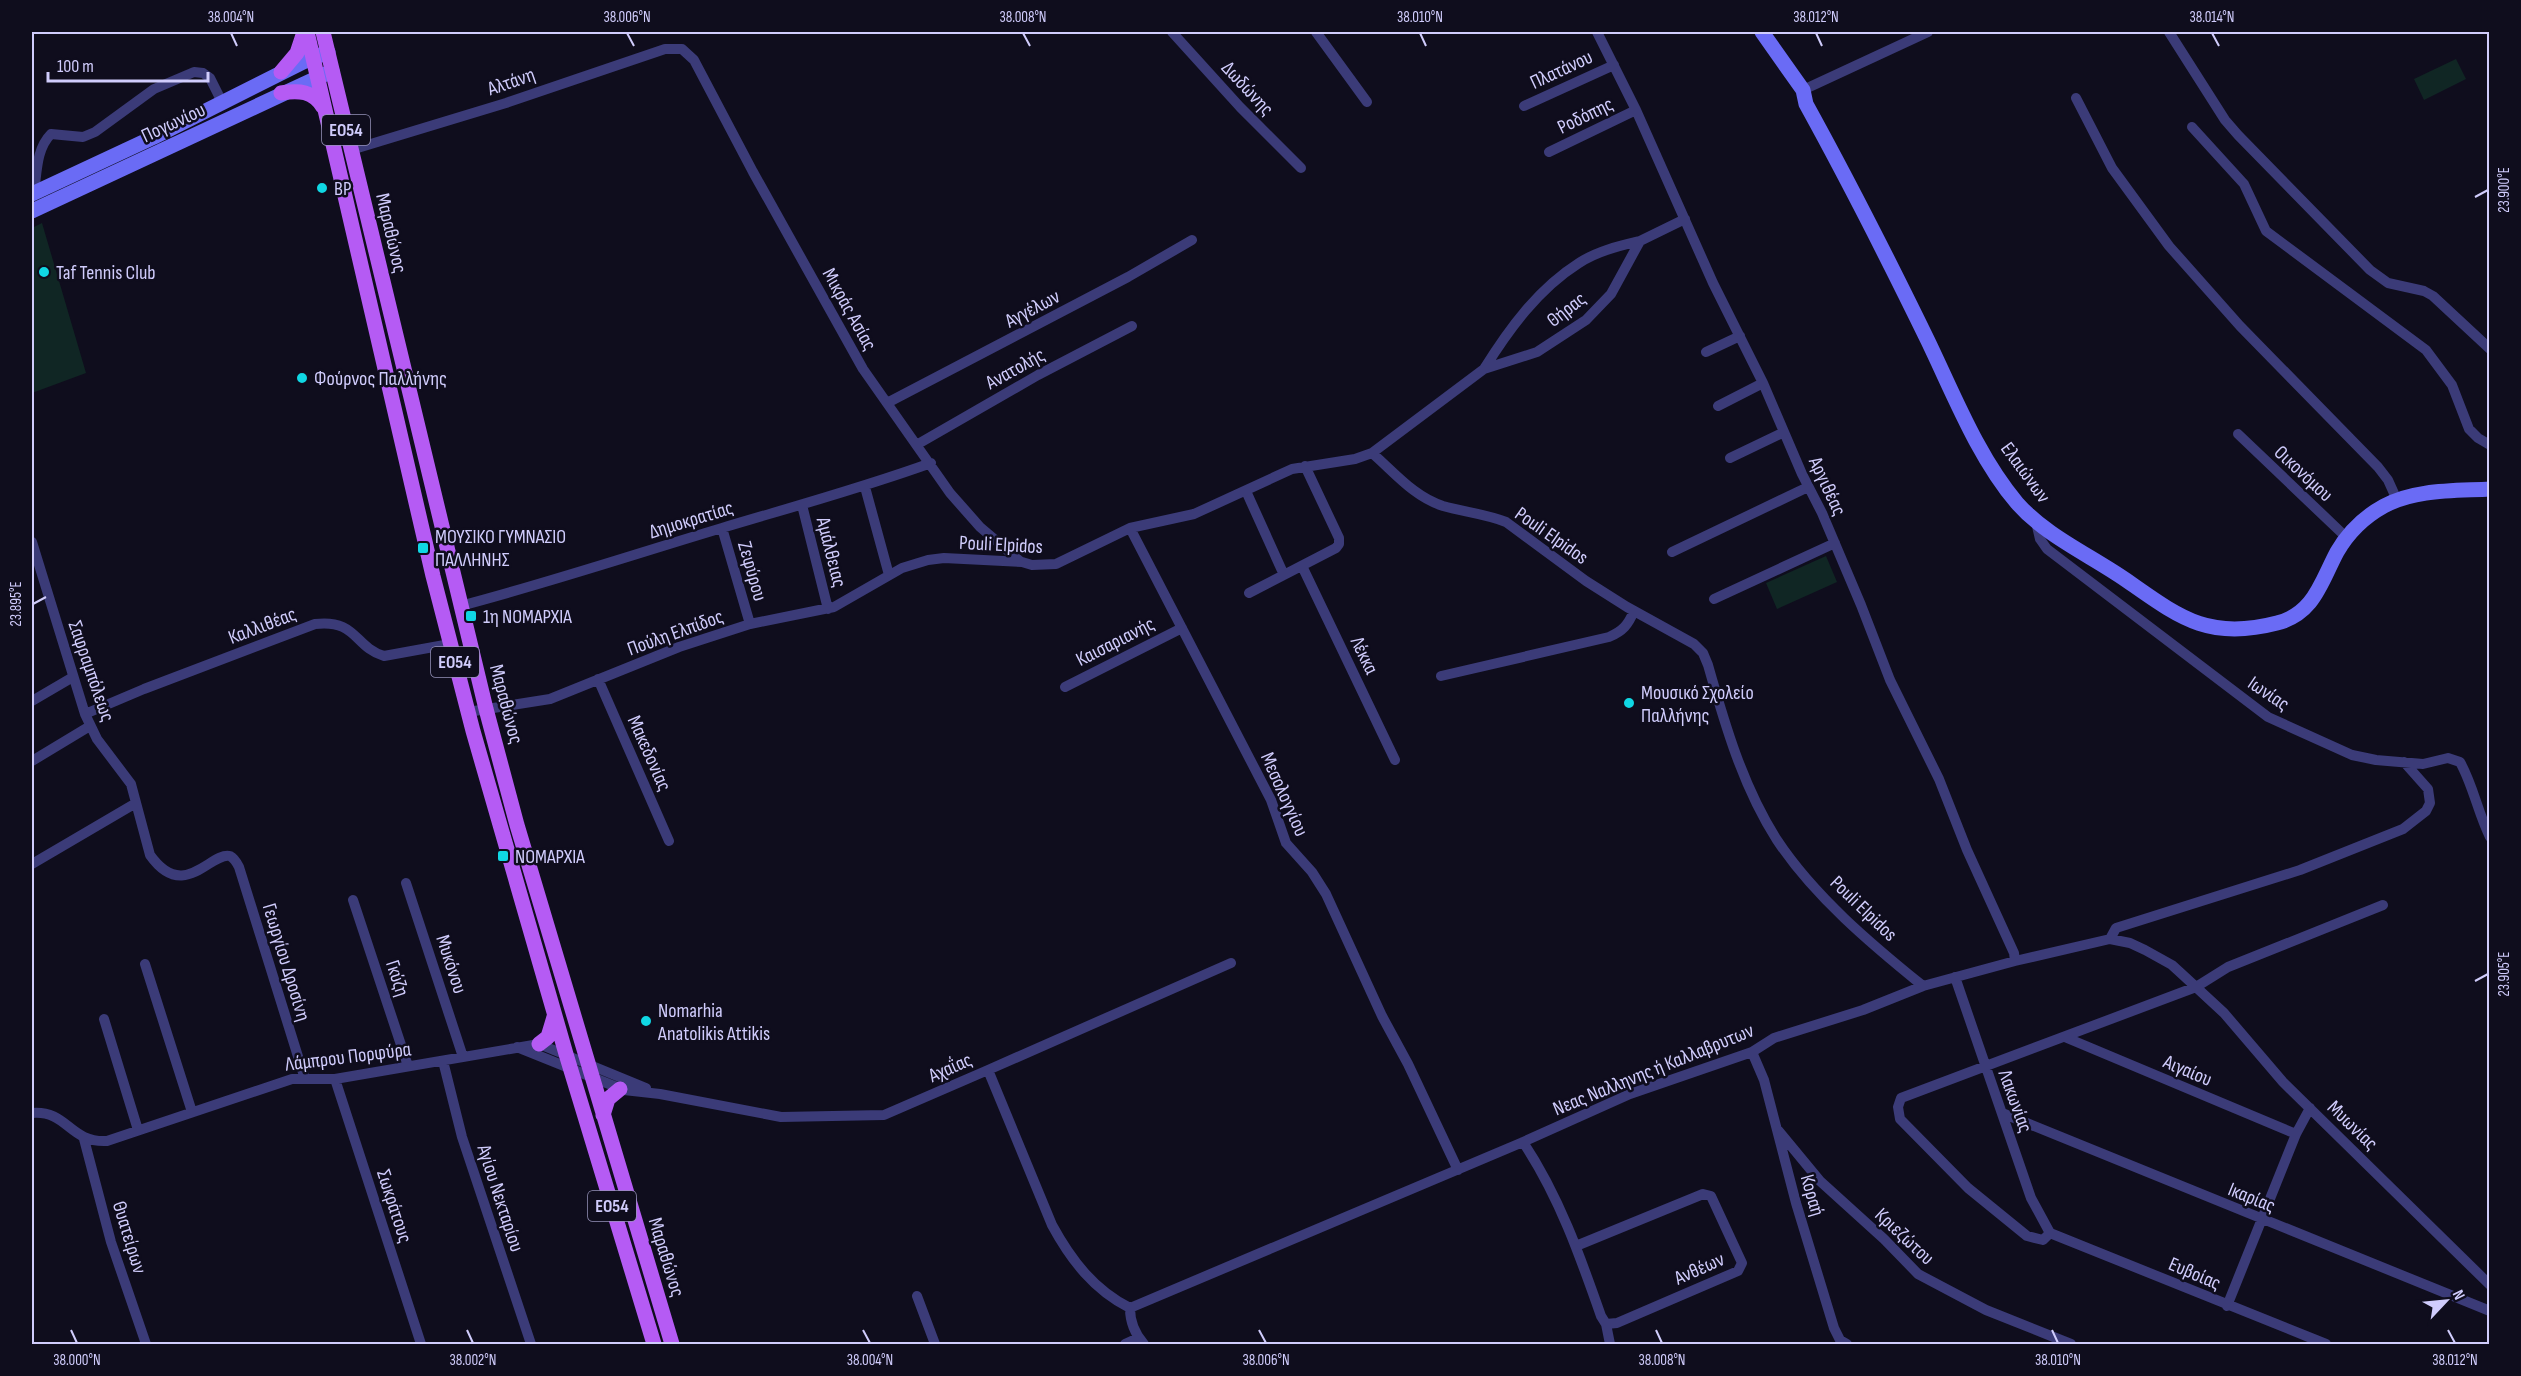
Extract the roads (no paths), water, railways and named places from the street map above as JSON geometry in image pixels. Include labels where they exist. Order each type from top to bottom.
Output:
[{"type":"main road","name":"Μαραθώνος","points":[[305,32],[468,712],[554,1014],[654,1344]]},
{"type":"main road","points":[[282,72],[297,53],[305,32]]},
{"type":"main road","name":"Μαραθώνος","points":[[323,32],[486,709],[590,1071],[672,1344]]},
{"type":"main road","name":"Ελαιώνων","points":[[1762,32],[1803,90],[1806,104],[1865,213],[1979,443],[2003,484],[2036,522],[2173,612],[2194,623],[2216,628],[2263,626],[2283,622],[2298,614],[2318,593],[2347,538],[2366,518],[2397,500],[2422,494],[2490,489]]},
{"type":"main road","name":"Πογωνίου","points":[[33,194],[282,72],[328,52]]},
{"type":"main road","name":"Πογωνίου","points":[[32,211],[332,71]]},
{"type":"main road","points":[[281,93],[306,93],[315,97],[324,109]]},
{"type":"main road","points":[[539,1044],[545,1041],[551,1031],[554,1014]]},
{"type":"main road","points":[[603,1115],[608,1099],[620,1089]]},
{"type":"street","name":"Δωδώνης","points":[[1172,32],[1240,107],[1301,168]]},
{"type":"street","points":[[1317,32],[1367,102]]},
{"type":"street","name":"Αργιθέας","points":[[1598,32],[1763,383],[1835,543],[1890,680],[1939,779],[1967,850],[2014,953],[2014,961]]},
{"type":"street","points":[[1803,90],[1929,32]]},
{"type":"street","points":[[2169,32],[2225,120],[2370,270],[2388,283],[2428,293],[2490,349]]},
{"type":"street","name":"Αλτάνη","points":[[351,150],[506,102],[664,49],[682,49]]},
{"type":"street","name":"Μικράς Ασίας","points":[[682,49],[694,60],[863,369],[905,431],[918,444],[950,493],[972,518],[1022,562]]},
{"type":"street","name":"Πλατάνου","points":[[1524,106],[1614,65]]},
{"type":"street","points":[[33,194],[39,154],[43,142],[51,134],[83,137],[95,132],[154,88],[194,72],[203,73],[210,78],[222,102]]},
{"type":"street","points":[[2076,98],[2112,168],[2169,246],[2240,326],[2378,467],[2388,480],[2397,500]]},
{"type":"street","name":"Ροδόπης","points":[[1548,152],[1636,110]]},
{"type":"street","points":[[2192,127],[2244,184],[2266,231],[2426,351],[2452,386],[2469,429],[2490,445]]},
{"type":"street","name":"Θήρας","points":[[1484,369],[1504,337],[1543,291],[1579,262],[1602,251],[1640,241],[1685,219]]},
{"type":"street","name":"Αγγέλων","points":[[887,403],[1107,288],[1192,240]]},
{"type":"street","name":"Θήρας","points":[[1372,453],[1484,369],[1537,352],[1586,320],[1611,294],[1640,241]]},
{"type":"street","name":"Ανατολής","points":[[918,444],[1038,375],[1132,326]]},
{"type":"street","points":[[1706,352],[1740,336]]},
{"type":"street","points":[[1718,406],[1763,383]]},
{"type":"street","points":[[1730,458],[1784,432]]},
{"type":"street","name":"Οικονόμου","points":[[2238,434],[2347,538]]},
{"type":"street","name":"Pouli Elpidos","points":[[889,575],[902,568],[936,559],[1022,562],[1032,565],[1056,564],[1130,528],[1194,514],[1277,475],[1305,466],[1356,459],[1372,453],[1409,488],[1422,496],[1441,505],[1493,517],[1512,525],[1586,581],[1694,644],[1702,653],[1745,778],[1776,838],[1821,893],[1897,965],[1923,986]]},
{"type":"street","name":"Δημοκρατίας","points":[[460,606],[552,582],[722,528],[865,487],[931,463]]},
{"type":"street","points":[[1249,593],[1336,548],[1339,541],[1305,466]]},
{"type":"street","points":[[865,487],[889,575]]},
{"type":"street","points":[[1672,552],[1808,487]]},
{"type":"street","points":[[1246,491],[1284,574]]},
{"type":"street","name":"Αμάλθειας","points":[[802,505],[828,609]]},
{"type":"street","name":"Ιωνίας","points":[[2036,522],[2040,539],[2047,549],[2268,717],[2352,755],[2423,764],[2448,758],[2460,762],[2467,774],[2472,795],[2490,837]]},
{"type":"street","name":"Ζεφύρου","points":[[722,528],[750,624]]},
{"type":"street","name":"Μεσολογγίου","points":[[1130,528],[1271,800],[1286,843],[1312,873],[1326,894],[1382,1016],[1458,1170]]},
{"type":"street","name":"Σαφραμπόλεως","points":[[32,542],[85,714],[97,739],[126,776],[150,855],[166,871],[177,875],[200,871],[223,857],[233,857]]},
{"type":"street","points":[[1714,599],[1835,543]]},
{"type":"street","name":"Λέκκα","points":[[1302,566],[1395,760]]},
{"type":"street","name":"Πούλη Ελπίδος","points":[[468,712],[550,699],[679,647],[750,624],[828,609],[889,575]]},
{"type":"street","points":[[1441,676],[1609,637],[1621,632],[1629,623],[1634,611]]},
{"type":"street","name":"Καλλιθέας","points":[[85,714],[153,685],[315,624],[344,627],[357,635],[374,652],[384,656],[450,644]]},
{"type":"street","name":"Καισαριανής","points":[[1065,687],[1182,628]]},
{"type":"street","points":[[32,701],[73,677]]},
{"type":"street","name":"Μακεδονίας","points":[[598,680],[669,841]]},
{"type":"street","points":[[32,761],[90,726]]},
{"type":"street","points":[[2110,939],[2116,928],[2300,870],[2403,829],[2420,818],[2430,802],[2428,789],[2404,762]]},
{"type":"street","points":[[32,864],[136,803]]},
{"type":"street","name":"Γεωργίου Δροσίνη","points":[[233,857],[239,867],[305,1079]]},
{"type":"street","name":"Μυκόνου","points":[[406,883],[463,1057]]},
{"type":"street","name":"Γκύζη","points":[[353,900],[408,1066]]},
{"type":"street","points":[[2050,1233],[2043,1240],[2027,1236],[1968,1188],[1900,1119],[1898,1107],[1901,1098],[2067,1038],[2196,987],[2228,967],[2383,905]]},
{"type":"street","name":"Νεας Nαλληνης ή Καλλαβρυτων","points":[[1125,1306],[1458,1170],[1630,1094],[1752,1052],[1774,1038],[1846,1016],[1923,986],[2014,961],[2110,939],[2130,943],[2159,957],[2196,987]]},
{"type":"street","points":[[987,1070],[1231,963]]},
{"type":"street","points":[[146,964],[192,1112]]},
{"type":"street","name":"Λακωνίας","points":[[1955,977],[2031,1198],[2050,1233]]},
{"type":"street","name":"Μυωνίας","points":[[2196,987],[2224,1013],[2283,1082],[2490,1285]]},
{"type":"street","points":[[104,1019],[138,1130]]},
{"type":"street","name":"Αιγαίου","points":[[2067,1038],[2296,1134]]},
{"type":"street","name":"Λάμπρου Πορφύρα","points":[[84,1139],[107,1141],[277,1084],[305,1079],[335,1079],[539,1044],[590,1071]]},
{"type":"street","name":"Λάμπρου Πορφύρα","points":[[517,1047],[568,1061]]},
{"type":"street","name":"Κοραή","points":[[1752,1052],[1764,1080],[1834,1328],[1840,1340],[1847,1344]]},
{"type":"street","name":"Αγίου Νεκταρίου","points":[[443,1061],[462,1137],[531,1344]]},
{"type":"street","name":"Αχαΐας","points":[[590,1071],[620,1089],[660,1094],[781,1117],[873,1116],[894,1112],[987,1070],[1052,1226],[1080,1269],[1125,1306]]},
{"type":"street","name":"Αχαΐας","points":[[590,1071],[660,1094]]},
{"type":"street","name":"Σωκράτους","points":[[335,1079],[421,1344]]},
{"type":"street","points":[[2227,1306],[2296,1134],[2310,1108]]},
{"type":"street","points":[[32,1113],[52,1115],[84,1139]]},
{"type":"street","name":"Ικαρίας","points":[[2002,1113],[2490,1311]]},
{"type":"street","name":"Κριεζώτου","points":[[1777,1129],[1820,1181],[1884,1239],[1918,1274],[1986,1310],[2071,1344]]},
{"type":"street","name":"Θυατείρων","points":[[84,1139],[111,1242],[146,1344]]},
{"type":"street","points":[[1523,1142],[1538,1165],[1576,1246],[1606,1324],[1610,1344]]},
{"type":"street","name":"Ανθέων","points":[[1576,1246],[1703,1194],[1708,1194],[1711,1196],[1742,1263],[1738,1271],[1617,1323],[1606,1324]]},
{"type":"street","name":"Ευβοίας","points":[[2050,1233],[2326,1344]]},
{"type":"street","points":[[916,1296],[935,1344]]},
{"type":"street","points":[[1125,1306],[1141,1341],[1125,1344]]},
{"type":"place","name":"BP","points":[[322,188]]},
{"type":"place","name":"Taf Tennis Club","points":[[44,272]]},
{"type":"place","name":"Φούρνος Παλλήνης","points":[[302,378]]},
{"type":"place","name":"ΜΟΥΣΙΚΟ ΓΥΜΝΑΣΙΟ ΠΑΛΛΗΝΗΣ","points":[[423,548]]},
{"type":"place","name":"1η ΝΟΜΑΡΧΙΑ","points":[[471,616]]},
{"type":"place","name":"Μουσικό Σχολείο Παλλήνης","points":[[1629,703]]},
{"type":"place","name":"ΝΟΜΑΡΧΙΑ","points":[[503,856]]},
{"type":"place","name":"Nomarhia Anatolikis Attikis","points":[[646,1021]]}]
